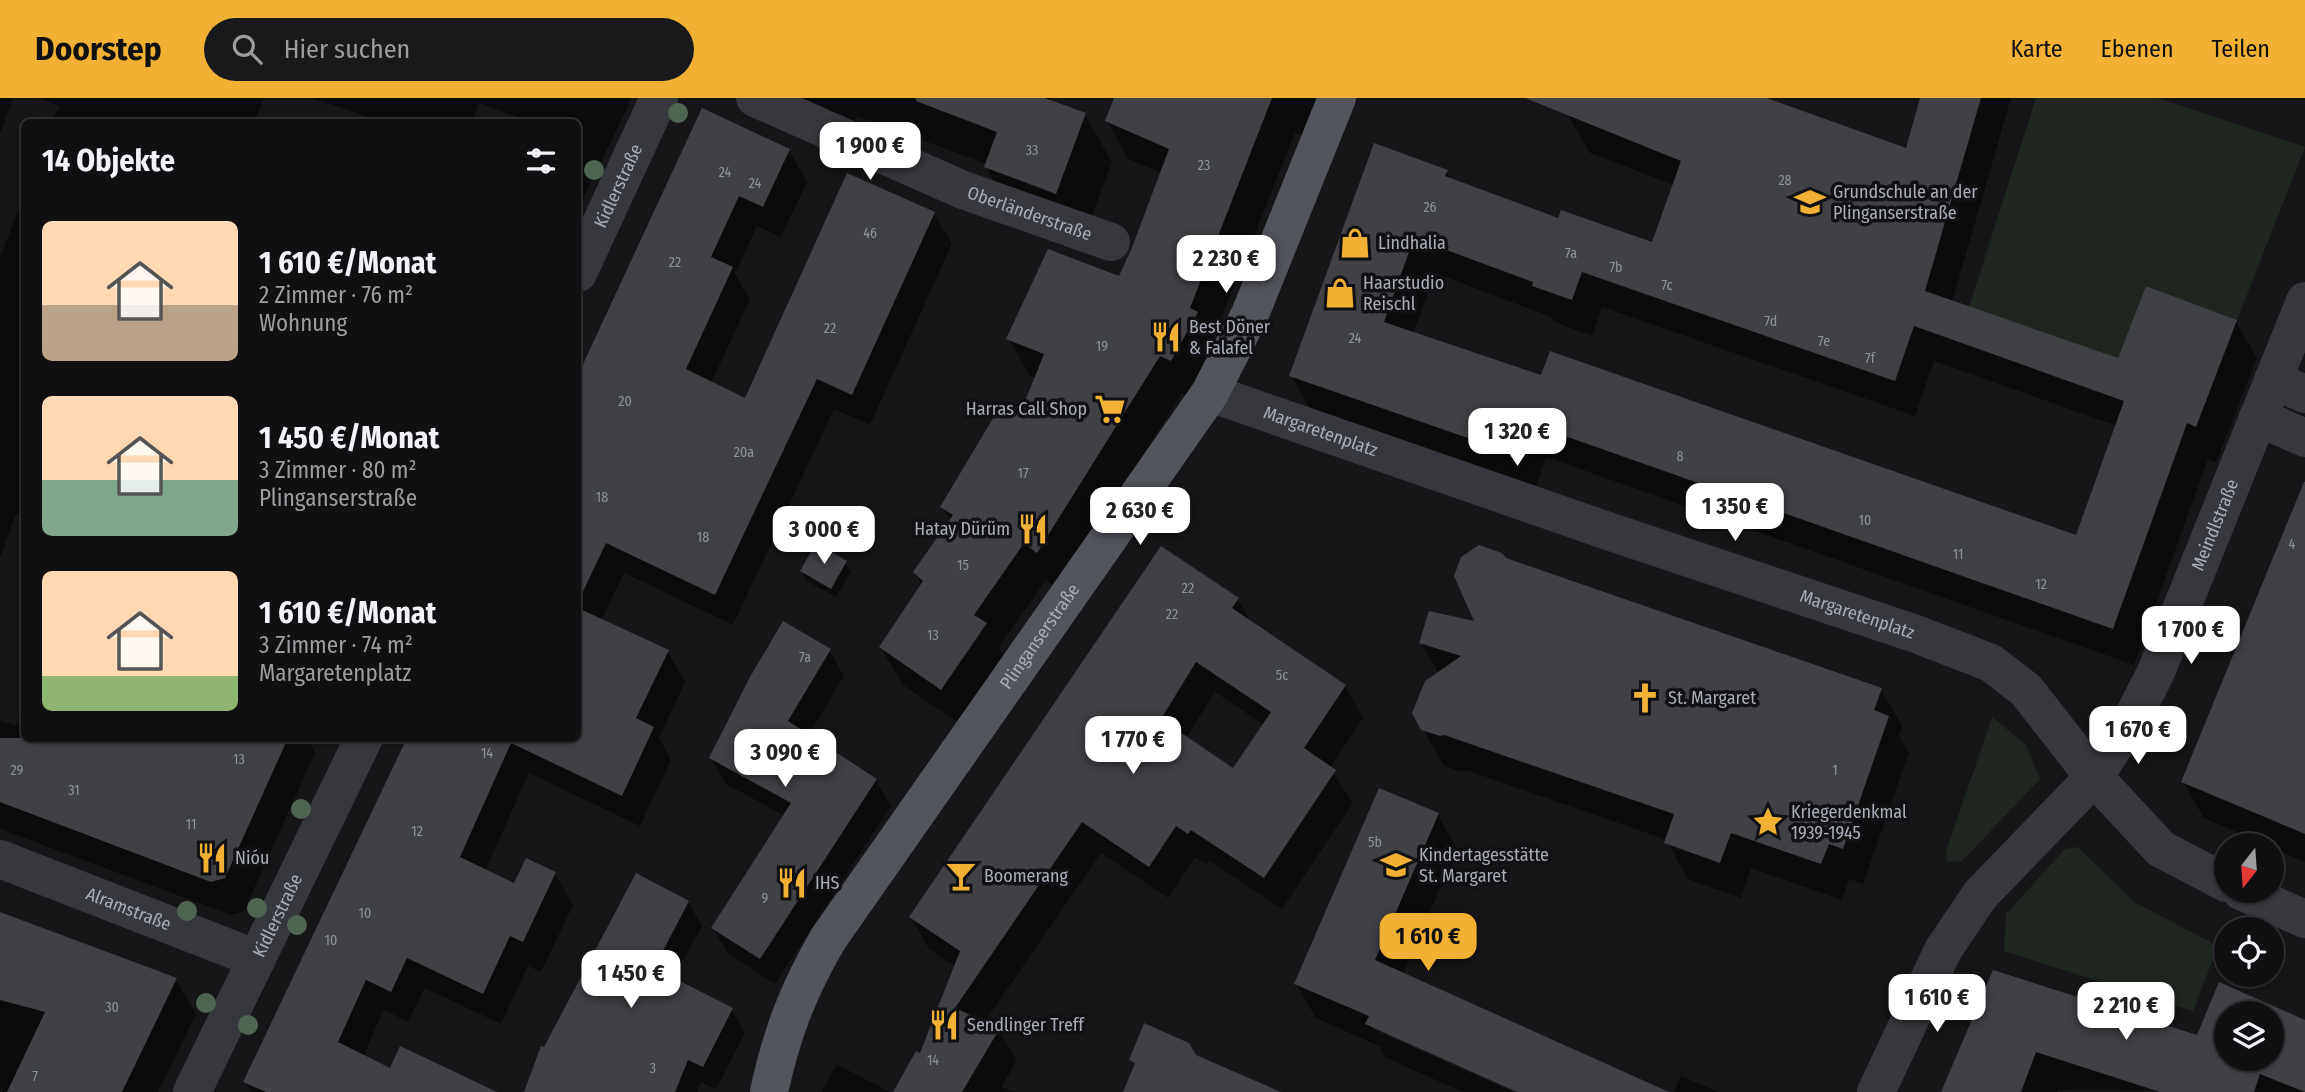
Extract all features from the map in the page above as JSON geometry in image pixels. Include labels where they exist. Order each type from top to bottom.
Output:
[{"type":"main road","name":"Plinganserstraße","points":[[769,1092],[779,1047],[800,987],[828,939],[1210,393],[1250,314],[1338,98]]},
{"type":"street","name":"Kidlerstraße","points":[[581,267],[659,98]]},
{"type":"street","name":"Oberländerstraße","points":[[755,98],[963,190],[1111,242]]},
{"type":"street","name":"Meindlstraße","points":[[2094,778],[2125,731],[2156,673],[2258,417],[2289,387],[2305,300]]},
{"type":"street","name":"Margaretenplatz","points":[[1210,393],[1916,634],[1991,663],[2026,690],[2094,778],[2161,849],[2214,877]]},
{"type":"street","points":[[2258,417],[2305,438]]},
{"type":"street","name":"Kidlerstraße","points":[[192,1092],[361,742]]},
{"type":"street","points":[[1876,1092],[1943,950],[1980,895],[2094,778]]},
{"type":"street","name":"Alramstraße","points":[[0,859],[257,958]]},
{"type":"street","points":[[2268,903],[2305,919]]},
{"type":"shaded area","points":[[2036,98],[2158,98],[2305,147],[2237,320],[2146,286],[2105,393],[2077,344],[1969,307]]},
{"type":"shaded area","points":[[1992,717],[2026,745],[2040,779],[1962,861],[1947,862],[1946,852]]},
{"type":"shaded area","points":[[2078,847],[2134,902],[2214,944],[2214,956],[2193,1011],[2004,951],[2006,914],[2065,849]]},
{"type":"building","points":[[916,98],[1045,98],[1086,113],[1056,194],[984,167],[997,132],[916,101]]},
{"type":"building","points":[[1114,98],[1272,98],[1190,308],[1198,312],[1171,361],[1160,356],[1037,553],[1024,543],[974,615],[987,623],[941,690],[879,647],[923,581],[913,572],[953,515],[940,507],[1001,405],[1019,416],[1044,354],[1006,339],[1048,249],[1119,276],[1131,250],[1169,149],[1105,121]]},
{"type":"building","points":[[1525,98],[1767,98],[1906,148],[1920,98],[1981,98],[1925,291],[2118,358],[2146,286],[2237,320],[2196,427],[2187,423],[2113,629],[1525,422],[1514,454],[1289,376],[1374,143],[1448,170],[1445,176],[1558,218],[1561,210],[1652,242],[1681,161]],"holes":[[[1414,238],[1533,282],[1532,286],[1572,300],[1582,272],[1895,381],[1914,326],[2124,401],[2076,535],[1550,351],[1541,375],[1384,322]]]},
{"type":"building","points":[[702,108],[790,149],[763,207],[739,196],[711,257],[733,267],[686,369],[745,398],[847,173],[935,212],[852,395],[817,379],[715,595],[606,543],[581,596],[581,369]]},
{"type":"building","points":[[2305,482],[2305,834],[2181,782]]},
{"type":"building","points":[[816,543],[847,561],[831,589],[800,571]]},
{"type":"building","name":"St. Margaret","points":[[1479,545],[1502,553],[1506,558],[1882,688],[1874,710],[1889,716],[1843,849],[1829,844],[1821,864],[1731,833],[1720,863],[1664,843],[1674,814],[1444,735],[1421,730],[1412,713],[1425,681],[1461,656],[1419,643],[1429,611],[1474,621],[1454,576],[1461,557]]},
{"type":"building","points":[[1161,546],[1239,598],[1232,608],[1346,685],[1304,748],[1336,770],[1264,878],[1191,830],[1188,834],[1176,826],[1149,867],[1082,822],[955,1008],[1000,1028],[962,1092],[893,1092],[916,1051],[920,1053],[960,951],[909,917]],"holes":[[[1196,662],[1271,712],[1233,768],[1161,719]]]},
{"type":"building","points":[[581,609],[669,650],[636,718],[654,727],[622,796],[511,743],[460,857],[514,883],[526,858],[556,872],[523,942],[510,936],[483,994],[407,958],[391,992],[366,980],[338,1042],[390,1068],[400,1046],[497,1092],[266,1092],[243,1082],[405,742],[581,742]]},
{"type":"building","points":[[783,621],[831,649],[788,721],[877,779],[760,959],[711,928],[791,803],[709,758],[750,677]]},
{"type":"building","points":[[0,738],[21,738],[21,742],[286,742],[225,878],[211,882],[0,802]]},
{"type":"building","points":[[1379,788],[1439,813],[1375,960],[1669,1092],[1517,1092],[1365,1024],[1369,1016],[1294,984]]},
{"type":"building","points":[[636,873],[689,901],[654,968],[733,1008],[703,1067],[688,1060],[675,1092],[524,1092],[541,1046],[544,1047]]},
{"type":"building","points":[[0,912],[177,978],[122,1092],[7,1092],[45,1012],[0,1000]]},
{"type":"building","points":[[1993,970],[2197,1035],[2217,987],[2230,987],[2262,1001],[2214,1001],[2214,1071],[2284,1071],[2284,1011],[2305,1020],[2305,1092],[2260,1074],[2254,1092],[2160,1092],[2036,1052],[2021,1092],[1941,1092]]},
{"type":"building","points":[[1144,1023],[1189,1043],[1196,1055],[1281,1092],[1123,1092],[1135,1063],[1129,1060]]},
{"type":"place","name":"Grundschule an der Plinganserstraße","points":[[1810,202]]},
{"type":"place","name":"Lindhalia","points":[[1355,243]]},
{"type":"place","name":"Haarstudio Reischl","points":[[1340,293]]},
{"type":"place","name":"Best Döner & Falafel","points":[[1166,337]]},
{"type":"place","name":"Harras Call Shop","points":[[1110,409]]},
{"type":"place","name":"Hatay Dürüm","points":[[1033,529]]},
{"type":"place","name":"St. Margaret","points":[[1645,698]]},
{"type":"place","name":"Kriegerdenkmal 1939-1945","points":[[1768,822]]},
{"type":"place","name":"Nióu","points":[[212,858]]},
{"type":"place","name":"Kindertagesstätte St. Margaret","points":[[1396,865]]},
{"type":"place","name":"Boomerang","points":[[961,876]]},
{"type":"place","name":"IHS","points":[[792,883]]},
{"type":"place","name":"Sendlinger Treff","points":[[944,1025]]}]
